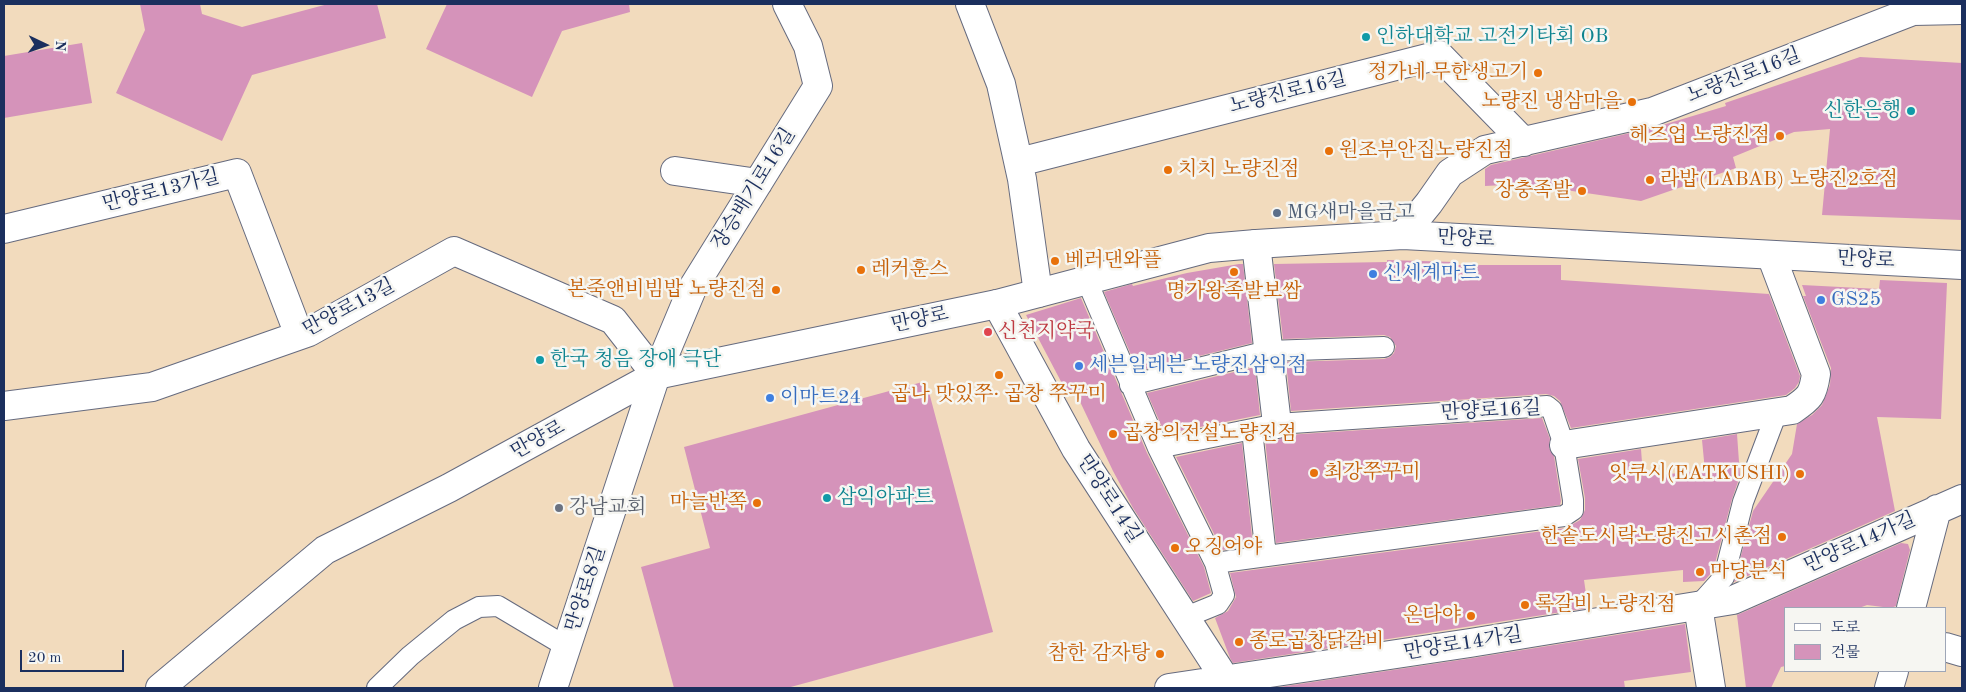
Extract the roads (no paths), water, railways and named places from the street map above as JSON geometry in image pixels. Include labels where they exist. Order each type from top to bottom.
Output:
[{"type":"street","name":"장승배기로16길","points":[[656,375],[692,289],[818,86],[808,46],[786,4]]},
{"type":"street","points":[[970,4],[1002,84],[1019,162],[1038,293]]},
{"type":"street","name":"노량진로16길","points":[[1403,235],[1450,173],[1485,150],[1652,112],[1912,7],[1962,10]]},
{"type":"street","name":"노량진로16길","points":[[1019,162],[1439,55],[1524,142]]},
{"type":"street","points":[[675,171],[758,183]]},
{"type":"street","name":"만양로13가길","points":[[4,229],[236,173],[299,335]]},
{"type":"street","name":"만양로","points":[[160,688],[325,550],[449,488],[656,375],[997,304],[1209,248],[1256,244],[1403,235],[1962,265]]},
{"type":"street","points":[[1256,244],[1268,351],[1265,427]]},
{"type":"street","name":"만양로13길","points":[[4,406],[152,388],[309,332],[454,251],[613,320],[656,375]]},
{"type":"street","points":[[1564,446],[1792,410],[1803,403],[1814,392],[1816,374],[1771,255]]},
{"type":"street","name":"만양로14길","points":[[997,304],[1076,449],[1229,685]]},
{"type":"street","name":"만양로8길","points":[[553,688],[656,375]]},
{"type":"street","name":"만양로14가길","points":[[1169,688],[1229,685],[1733,600],[1962,499]]},
{"type":"street","name":"만양로14가길","points":[[1911,607],[1937,509]]},
{"type":"street","points":[[1698,606],[1711,688]]},
{"type":"street","points":[[1946,648],[1962,652]]},
{"type":"street","points":[[1889,688],[1894,672]]},
{"type":"lane","points":[[1086,281],[1158,448],[1216,563],[1224,595],[1218,604],[1186,618]]},
{"type":"lane","points":[[1130,385],[1268,351],[1384,347]]},
{"type":"lane","name":"만양로16길","points":[[1216,563],[1564,516],[1573,510],[1564,446],[1552,410],[1547,406],[1265,427]]},
{"type":"lane","points":[[1698,606],[1724,577],[1743,502],[1777,412]]},
{"type":"lane","points":[[1158,448],[1265,427],[1266,556]]},
{"type":"lane","points":[[378,688],[410,656],[454,620],[479,607],[498,606],[567,647]]},
{"type":"place","name":"인하대학교 고전기타회 OB","points":[[1366,37]]},
{"type":"place","name":"정가네 무한생고기","points":[[1538,73]]},
{"type":"place","name":"노량진 냉삼마을","points":[[1632,102]]},
{"type":"place","name":"신한은행","points":[[1911,111]]},
{"type":"place","name":"헤즈업 노량진점","points":[[1780,136]]},
{"type":"place","name":"원조부안집노량진점","points":[[1329,151]]},
{"type":"place","name":"치치 노량진점","points":[[1168,170]]},
{"type":"place","name":"라밥(LABAB) 노량진2호점","points":[[1650,180]]},
{"type":"place","name":"장충족발","points":[[1582,191]]},
{"type":"place","name":"MG새마을금고","points":[[1277,213]]},
{"type":"place","name":"베러댄와플","points":[[1055,261]]},
{"type":"place","name":"레커훈스","points":[[861,270]]},
{"type":"place","name":"명가왕족발보쌈","points":[[1234,272]]},
{"type":"place","name":"신세계마트","points":[[1373,274]]},
{"type":"place","name":"본죽앤비빔밥 노량진점","points":[[776,290]]},
{"type":"place","name":"GS25","points":[[1821,300]]},
{"type":"place","name":"신천지약국","points":[[988,332]]},
{"type":"place","name":"한국 청음 장애 극단","points":[[540,360]]},
{"type":"place","name":"세븐일레븐 노량진삼익점","points":[[1079,366]]},
{"type":"place","name":"곱나 맛있쭈· 곱창 쭈꾸미","points":[[999,375]]},
{"type":"place","name":"이마트24","points":[[770,398]]},
{"type":"place","name":"곱창의전설노량진점","points":[[1113,434]]},
{"type":"place","name":"최강쭈꾸미","points":[[1314,473]]},
{"type":"place","name":"잇쿠시(EATKUSHI)","points":[[1800,474]]},
{"type":"place","name":"삼익아파트","points":[[827,498]]},
{"type":"place","name":"마늘반쪽","points":[[757,503]]},
{"type":"place","name":"강남교회","points":[[559,508]]},
{"type":"place","name":"한솥도시락노량진고시촌점","points":[[1782,537]]},
{"type":"place","name":"오징어야","points":[[1175,548]]},
{"type":"place","name":"마당분식","points":[[1700,572]]},
{"type":"place","name":"록갈비 노량진점","points":[[1525,605]]},
{"type":"place","name":"온다야","points":[[1471,616]]},
{"type":"place","name":"종로곱창닭갈비","points":[[1239,642]]},
{"type":"place","name":"참한 감자탕","points":[[1160,654]]}]
